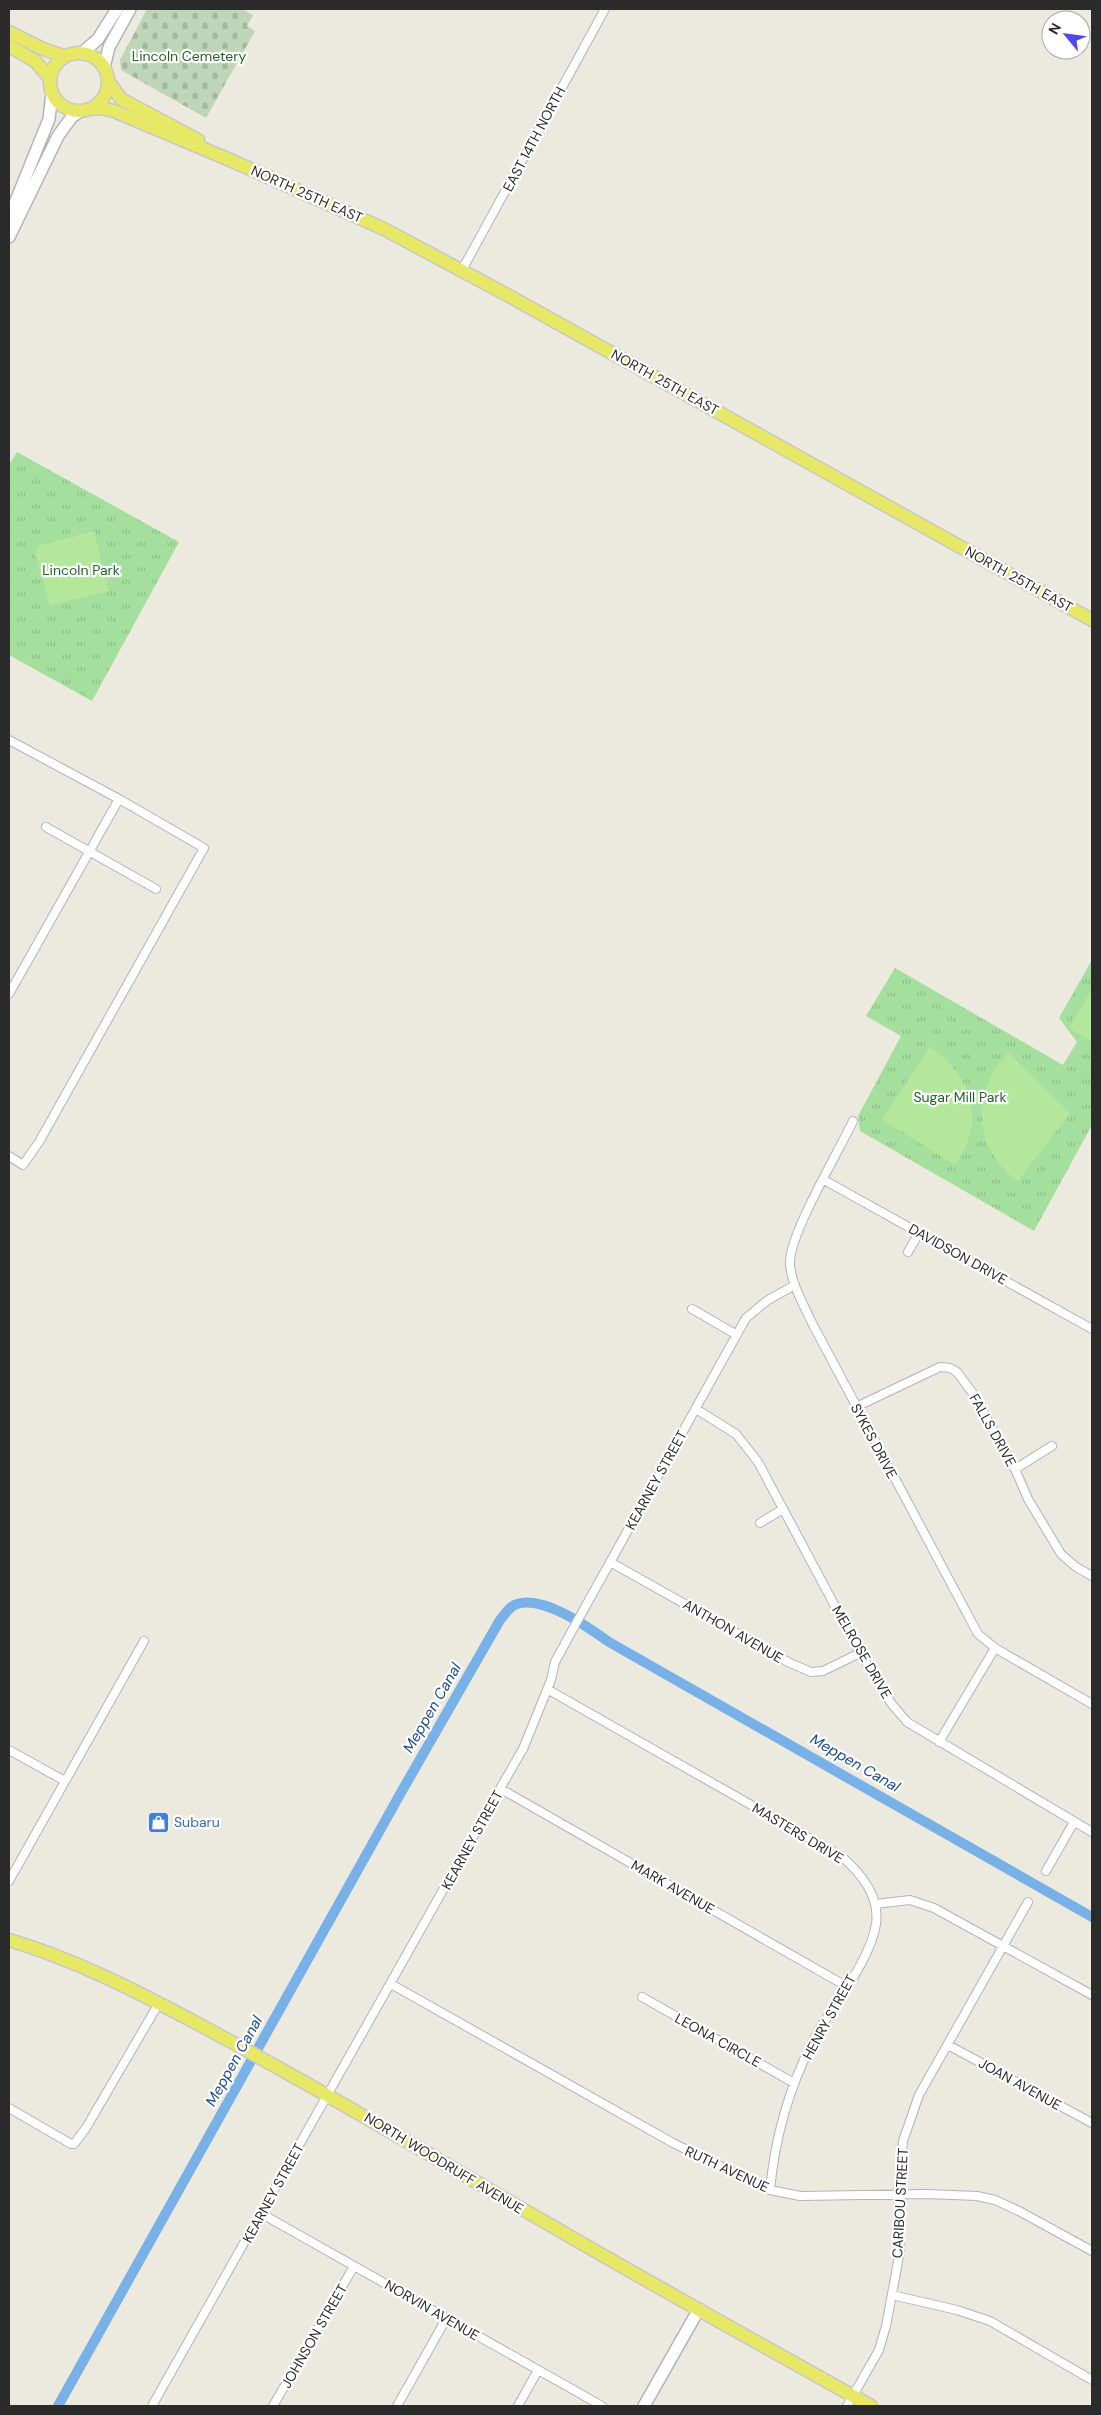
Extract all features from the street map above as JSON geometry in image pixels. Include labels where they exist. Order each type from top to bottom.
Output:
[{"type":"main road","points":[[9,32],[43,49],[64,56],[82,53],[98,39],[117,9]]},
{"type":"main road","points":[[104,68],[109,47],[130,9]]},
{"type":"main road","points":[[9,46],[35,61],[50,78]]},
{"type":"main road","points":[[9,238],[58,136],[70,118],[102,99],[108,81],[104,68],[99,61],[82,53]]},
{"type":"main road","points":[[9,218],[49,119],[52,93],[50,78],[52,70],[64,56]]},
{"type":"main road","name":"NORTH 25TH EAST","points":[[108,81],[121,99],[177,128],[230,160]]},
{"type":"main road","points":[[52,93],[62,106],[84,110]]},
{"type":"main road","name":"NORTH 25TH EAST","points":[[84,110],[102,108],[114,111],[230,160],[384,229],[462,270],[1092,620]]},
{"type":"main road","name":"NORTH WOODRUFF AVENUE","points":[[9,1940],[46,1951],[159,2003],[262,2058],[328,2094],[503,2198],[699,2309],[850,2401],[871,2406]]},
{"type":"main road","points":[[644,2406],[699,2309]]},
{"type":"street","name":"EAST 14TH NORTH","points":[[462,270],[605,9]]},
{"type":"street","points":[[9,740],[119,798],[204,848],[39,1142],[23,1165],[9,1156]]},
{"type":"street","points":[[9,994],[119,798]]},
{"type":"street","points":[[46,827],[156,889]]},
{"type":"street","name":"SYKES DRIVE","points":[[853,1121],[800,1228],[792,1250],[790,1262],[796,1285],[812,1323],[978,1634],[995,1648],[1092,1704]]},
{"type":"street","name":"DAVIDSON DRIVE","points":[[824,1180],[1092,1327]]},
{"type":"street","points":[[908,1252],[919,1233]]},
{"type":"street","name":"KEARNEY STREET","points":[[152,2406],[501,1789],[522,1748],[547,1689],[556,1662],[574,1627],[746,1318],[768,1300],[796,1285]]},
{"type":"street","points":[[692,1309],[737,1334]]},
{"type":"street","name":"FALLS DRIVE","points":[[856,1407],[940,1367],[950,1368],[957,1372],[974,1395],[1015,1469],[1028,1499],[1061,1554],[1076,1567],[1092,1576]]},
{"type":"street","name":"MELROSE DRIVE","points":[[696,1409],[736,1434],[758,1462],[860,1653],[891,1703],[907,1722],[1092,1832]]},
{"type":"street","points":[[1015,1469],[1052,1446]]},
{"type":"street","points":[[760,1523],[783,1509]]},
{"type":"street","name":"ANTHON AVENUE","points":[[610,1562],[790,1664],[811,1672],[823,1671],[860,1653]]},
{"type":"street","points":[[9,1881],[144,1641]]},
{"type":"street","points":[[939,1742],[995,1648]]},
{"type":"street","name":"MASTERS DRIVE","points":[[547,1689],[841,1856],[867,1883],[875,1904]]},
{"type":"street","points":[[9,1750],[65,1781]]},
{"type":"street","name":"MARK AVENUE","points":[[501,1789],[846,1986]]},
{"type":"street","points":[[1046,1871],[1074,1822]]},
{"type":"street","points":[[875,1904],[910,1900],[920,1902],[993,1939],[1002,1947],[1015,1951],[1092,1994]]},
{"type":"street","name":"CARIBOU STREET","points":[[850,2401],[879,2350],[892,2295],[900,2251],[898,2194],[903,2140],[910,2118],[919,2095],[1028,1902]]},
{"type":"street","name":"HENRY STREET","points":[[770,2190],[774,2152],[794,2084],[813,2041],[871,1939],[876,1923],[875,1904]]},
{"type":"street","name":"RUTH AVENUE","points":[[391,1984],[673,2142],[770,2190],[800,2196],[958,2194],[995,2200],[1092,2251]]},
{"type":"street","name":"LEONA CIRCLE","points":[[642,1997],[794,2084]]},
{"type":"street","points":[[9,2108],[74,2144],[86,2128],[159,2003]]},
{"type":"street","name":"JOAN AVENUE","points":[[948,2044],[1092,2124]]},
{"type":"street","name":"NORVIN AVENUE","points":[[262,2214],[602,2406]]},
{"type":"street","name":"JOHNSON STREET","points":[[273,2406],[354,2266]]},
{"type":"street","points":[[892,2295],[957,2310],[990,2321],[1092,2380]]},
{"type":"street","points":[[396,2406],[446,2318]]},
{"type":"street","points":[[518,2406],[538,2370]]},
{"type":"green space","name":"Lincoln Cemetery","points":[[147,9],[242,9],[253,15],[247,26],[255,31],[206,118],[121,70],[120,60]]},
{"type":"green space","name":"Lincoln Park","points":[[17,452],[179,542],[92,701],[9,655],[9,465]]},
{"type":"green space","points":[[94,531],[109,591],[50,605],[35,553],[38,546]]},
{"type":"green space","name":"Sugar Mill Park","points":[[1092,960],[1092,1125],[1034,1231],[860,1131],[858,1116],[901,1036],[866,1016],[895,968],[1063,1065],[1077,1042],[1059,1018]]},
{"type":"green space","points":[[1092,989],[1092,1042],[1069,1028]]},
{"type":"green space","points":[[930,1047],[956,1071],[965,1085],[970,1100],[971,1132],[965,1148],[955,1165],[882,1119]]},
{"type":"green space","points":[[1008,1052],[1070,1113],[1018,1181],[1006,1171],[989,1148],[982,1121],[982,1106],[985,1092],[992,1075]]},
{"type":"waterway","name":"Meppen Canal","points":[[58,2406],[403,1789],[500,1620],[514,1605],[528,1602],[539,1604],[552,1608],[578,1621],[609,1642],[1092,1917]]},
{"type":"place","name":"Subaru","points":[[158,1822]]}]
